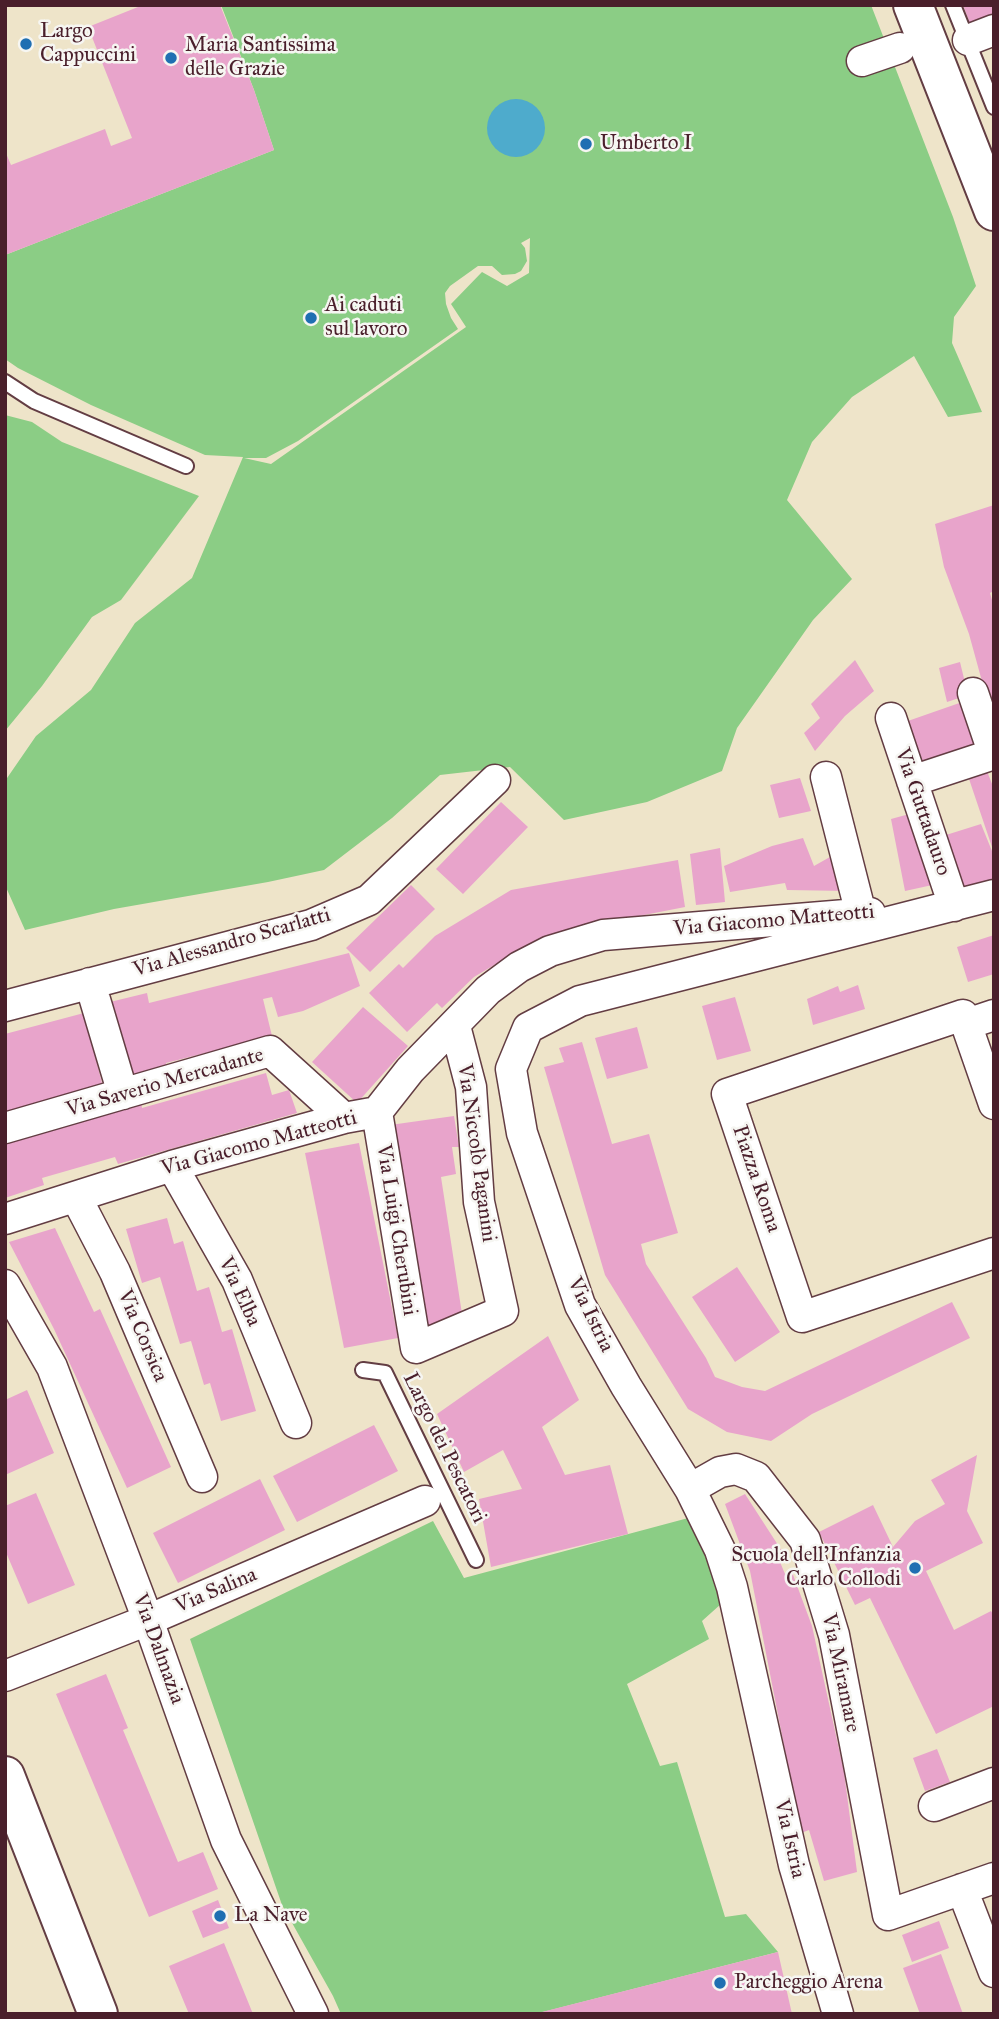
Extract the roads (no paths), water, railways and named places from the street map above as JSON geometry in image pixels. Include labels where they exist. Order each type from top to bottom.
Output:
[{"type":"street","points":[[913,5],[994,211]]},
{"type":"street","points":[[862,61],[900,48]]},
{"type":"street","points":[[912,780],[994,754],[973,693]]},
{"type":"street","name":"Via Guttadauro","points":[[891,718],[954,906]]},
{"type":"street","points":[[826,777],[861,914]]},
{"type":"street","name":"Via Alessandro Scarlatti","points":[[5,1006],[312,925],[369,900],[495,779]]},
{"type":"street","points":[[954,906],[994,895]]},
{"type":"street","name":"Via Giacomo Matteotti","points":[[5,1219],[172,1166],[344,1118],[377,1112],[410,1070],[488,990],[519,967],[550,951],[603,935],[954,906]]},
{"type":"street","name":"Via Istria","points":[[838,2014],[794,1865],[732,1587],[720,1550],[690,1489],[580,1306],[522,1133],[511,1069],[528,1028],[580,1001],[954,906]]},
{"type":"street","points":[[90,983],[123,1094]]},
{"type":"street","name":"Piazza Roma","points":[[994,1104],[980,1019],[963,1016],[727,1094],[802,1317],[994,1253]]},
{"type":"street","name":"Via Niccolò Paganini","points":[[416,1348],[503,1311],[479,1202],[471,1087],[455,1026]]},
{"type":"street","name":"Via Saverio Mercadante","points":[[5,1128],[270,1051],[344,1118]]},
{"type":"street","name":"Via Luigi Cherubini","points":[[377,1112],[416,1348]]},
{"type":"street","name":"Via Elba","points":[[172,1166],[237,1280],[296,1423]]},
{"type":"street","name":"Via Corsica","points":[[76,1198],[115,1272],[202,1477]]},
{"type":"street","name":"Via Dalmazia","points":[[5,1285],[52,1367],[148,1620],[226,1840],[313,2014]]},
{"type":"street","name":"Via Miramare","points":[[690,1489],[720,1472],[736,1469],[756,1477],[805,1540],[834,1635],[888,1916],[962,1889]]},
{"type":"street","name":"Via Salina","points":[[5,1676],[148,1620],[425,1501]]},
{"type":"street","points":[[5,1776],[99,2014]]},
{"type":"street","points":[[934,1806],[994,1783]]},
{"type":"street","points":[[994,1878],[962,1889],[994,1972]]},
{"type":"lane","points":[[953,5],[981,35],[994,107]]},
{"type":"lane","points":[[5,382],[34,401],[186,466]]},
{"type":"lane","name":"Largo dei Pescatori","points":[[363,1370],[385,1373],[476,1560]]},
{"type":"water","points":[[516,99],[527,101],[540,112],[545,128],[543,139],[532,152],[516,157],[505,155],[492,144],[487,128],[489,117],[500,104]]},
{"type":"place","name":"Largo Cappuccini","points":[[26,44]]},
{"type":"place","name":"Maria Santissima delle Grazie","points":[[171,58]]},
{"type":"place","name":"Umberto I","points":[[586,144]]},
{"type":"place","name":"Ai caduti sul lavoro","points":[[311,318]]},
{"type":"place","name":"Scuola dell'Infanzia Carlo Collodi","points":[[915,1568]]},
{"type":"place","name":"La Nave","points":[[220,1916]]},
{"type":"place","name":"Parcheggio Arena","points":[[720,1983]]}]
